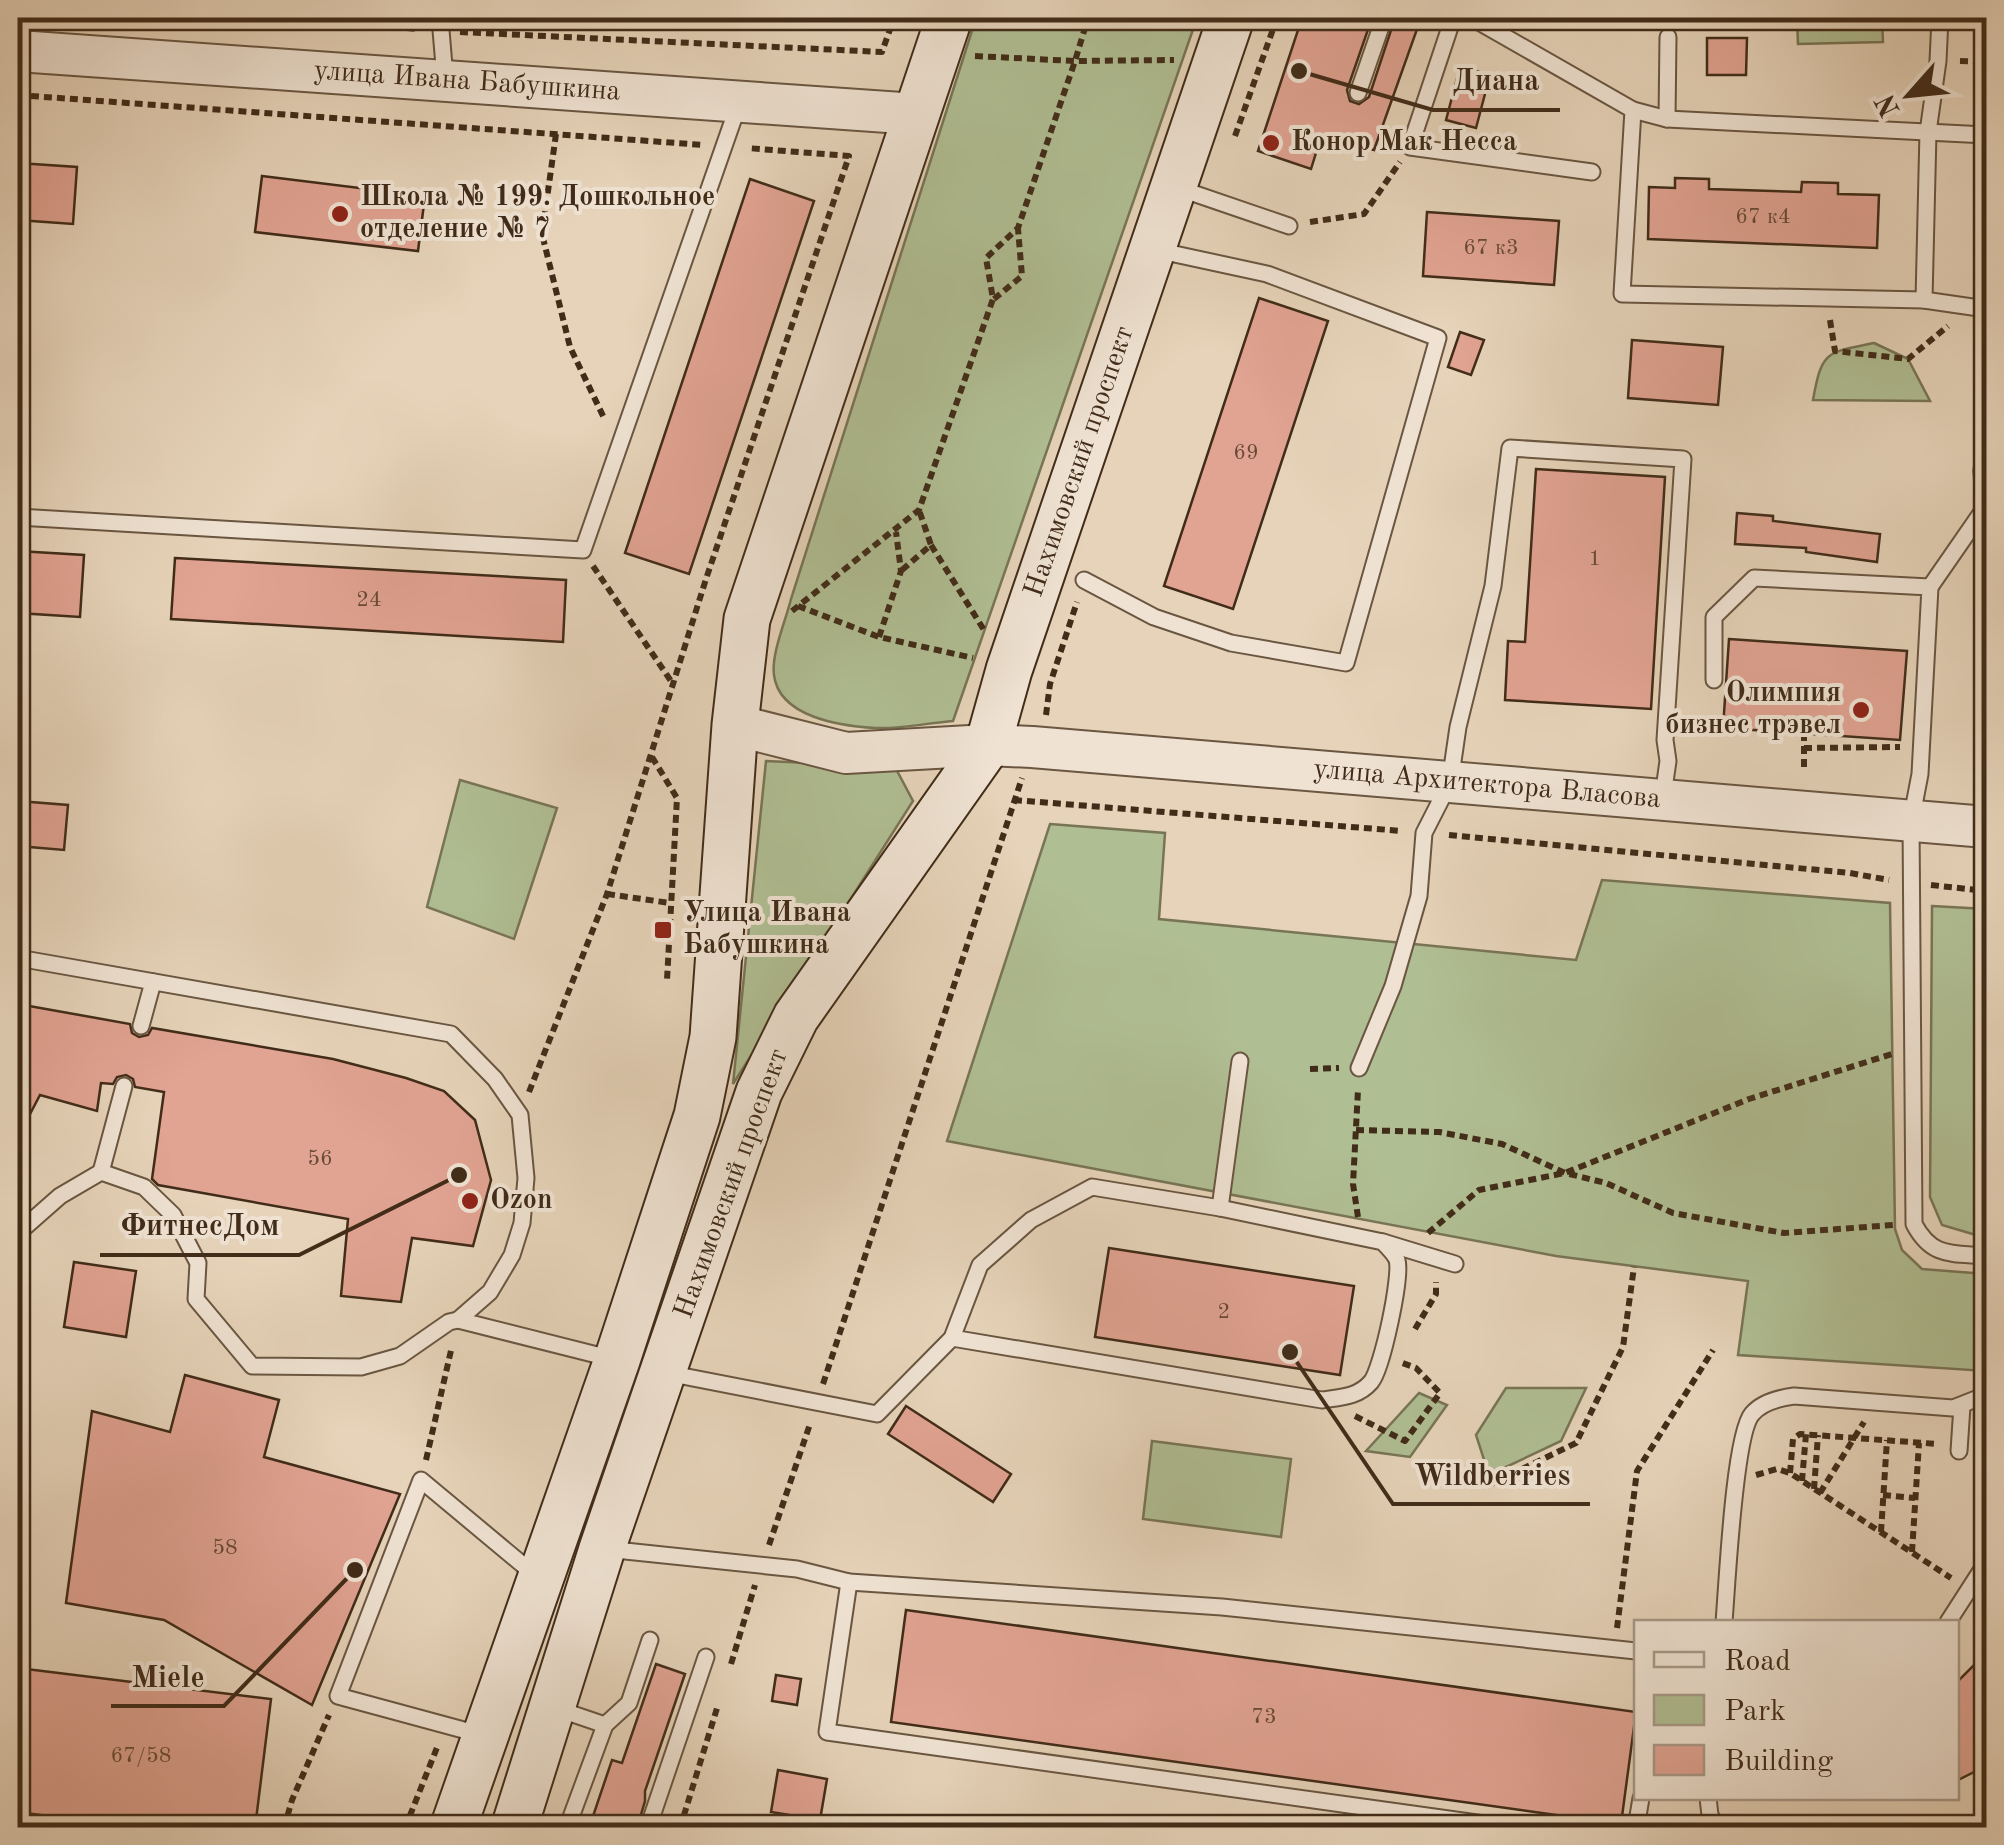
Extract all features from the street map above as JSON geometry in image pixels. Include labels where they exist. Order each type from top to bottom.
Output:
[{"type":"main road","name":"Нахимовский проспект","points":[[514,1828],[602,1549],[759,1092],[796,1018],[1010,746],[1153,249],[1192,193],[1231,18]]},
{"type":"main road","name":"Нахимовский проспект","points":[[453,1828],[465,1730],[540,1580],[697,1116],[713,1037],[736,725],[750,608],[916,114],[958,36]]},
{"type":"street","name":"улица Ивана Бабушкина","points":[[18,51],[916,114]]},
{"type":"street","name":"улица Архитектора Власова","points":[[736,725],[846,754],[1010,746],[1986,828]]},
{"type":"lane","points":[[1358,93],[1384,18]]},
{"type":"lane","points":[[1452,18],[1410,148],[1592,172]]},
{"type":"lane","points":[[1472,18],[1633,110],[1667,119],[1986,135]]},
{"type":"lane","points":[[1924,300],[1928,132],[1940,18]]},
{"type":"lane","points":[[441,24],[446,81]]},
{"type":"lane","points":[[1667,119],[1668,37]]},
{"type":"lane","points":[[18,518],[583,550],[739,102]]},
{"type":"lane","points":[[1633,110],[1622,294],[1924,300],[1979,308]]},
{"type":"lane","points":[[1192,193],[1289,226]]},
{"type":"lane","points":[[1084,580],[1154,617],[1231,643],[1346,663],[1438,338],[1267,274],[1153,249]]},
{"type":"lane","points":[[1986,427],[1984,509],[1930,587],[1920,774],[1911,821],[1914,1224],[1938,1252],[1986,1256]]},
{"type":"lane","points":[[1359,1068],[1393,986],[1420,896],[1424,833],[1450,782],[1458,727],[1492,586],[1510,448],[1683,459],[1664,740],[1668,761],[1662,800]]},
{"type":"lane","points":[[1714,680],[1714,617],[1754,578],[1930,587]]},
{"type":"lane","points":[[18,958],[450,1034],[495,1078],[520,1115],[526,1178],[522,1223],[512,1255],[490,1292],[458,1320]]},
{"type":"lane","points":[[142,1026],[153,982]]},
{"type":"lane","points":[[1220,1208],[1240,1061]]},
{"type":"lane","points":[[18,1233],[60,1196],[101,1172],[124,1086]]},
{"type":"lane","points":[[101,1172],[144,1187],[173,1215],[198,1263],[196,1300],[252,1366],[361,1367],[400,1356],[449,1322],[458,1320],[617,1360]]},
{"type":"lane","points":[[878,1414],[952,1338],[980,1265],[1031,1220],[1092,1186],[1383,1242],[1455,1264]]},
{"type":"lane","points":[[952,1338],[1322,1400],[1356,1396],[1374,1380],[1389,1358],[1398,1276],[1397,1259],[1383,1242]]},
{"type":"lane","points":[[663,1372],[898,1420]]},
{"type":"lane","points":[[1724,1620],[1736,1482],[1744,1428],[1752,1414],[1765,1404],[1794,1396],[1953,1408],[1986,1395]]},
{"type":"lane","points":[[1959,1448],[1962,1406]]},
{"type":"lane","points":[[465,1730],[338,1696],[421,1480],[540,1580]]},
{"type":"lane","points":[[602,1549],[797,1569],[850,1582],[1222,1607],[1634,1651]]},
{"type":"lane","points":[[1949,1620],[1986,1563]]},
{"type":"lane","points":[[850,1582],[827,1732],[1513,1828]]},
{"type":"lane","points":[[566,1828],[604,1725],[629,1703],[650,1640]]},
{"type":"lane","points":[[648,1828],[706,1657]]},
{"type":"lane","points":[[551,1707],[604,1725]]},
{"type":"lane","points":[[1636,1828],[1641,1800]]},
{"type":"lane","points":[[1708,1800],[1717,1828]]},
{"type":"path","points":[[277,18],[441,24],[882,52],[894,18]]},
{"type":"path","points":[[993,300],[1022,276],[1018,228],[1088,18]]},
{"type":"path","points":[[1192,193],[1255,86],[1278,18]]},
{"type":"path","points":[[958,36],[1075,60],[1174,60]]},
{"type":"path","points":[[18,95],[850,156],[706,579],[607,894],[520,1115]]},
{"type":"path","points":[[556,134],[542,234],[570,348],[618,448]]},
{"type":"path","points":[[1289,226],[1364,214],[1410,148]]},
{"type":"path","points":[[1018,228],[986,258],[993,300],[920,510],[795,608],[879,638],[957,654],[1029,677]]},
{"type":"path","points":[[1827,298],[1834,351],[1908,360],[1979,308]]},
{"type":"path","points":[[727,1678],[1014,800],[1010,746],[1047,714],[1029,677],[931,545],[920,510]]},
{"type":"path","points":[[879,638],[901,570],[896,530]]},
{"type":"path","points":[[901,570],[931,545]]},
{"type":"path","points":[[583,550],[674,685]]},
{"type":"path","points":[[1029,677],[1084,580]]},
{"type":"path","points":[[1804,733],[1804,768]]},
{"type":"path","points":[[1804,748],[1921,747]]},
{"type":"path","points":[[651,756],[676,798],[667,980]]},
{"type":"path","points":[[1014,800],[1424,833],[1850,873],[1986,891]]},
{"type":"path","points":[[607,894],[670,903]]},
{"type":"path","points":[[1397,1259],[1479,1190],[1565,1174],[1750,1099],[1912,1048]]},
{"type":"path","points":[[1359,1068],[1353,1184],[1362,1238]]},
{"type":"path","points":[[1356,1130],[1438,1132],[1502,1144],[1565,1174],[1606,1183],[1673,1212],[1784,1234],[1914,1224]]},
{"type":"path","points":[[1322,1400],[1405,1441],[1440,1393],[1416,1368],[1389,1358],[1436,1294],[1436,1258]]},
{"type":"path","points":[[1487,1486],[1576,1443],[1623,1347],[1634,1267]]},
{"type":"path","points":[[423,1474],[458,1320]]},
{"type":"path","points":[[1611,1648],[1637,1471],[1713,1350]]},
{"type":"path","points":[[1817,1491],[1877,1402]]},
{"type":"path","points":[[1802,1481],[1806,1434]]},
{"type":"path","points":[[1790,1474],[1796,1435],[1959,1448]]},
{"type":"path","points":[[1817,1491],[1818,1435]]},
{"type":"path","points":[[1881,1532],[1887,1440]]},
{"type":"path","points":[[1912,1552],[1920,1442]]},
{"type":"path","points":[[1736,1482],[1777,1470],[1790,1474],[1969,1590]]},
{"type":"path","points":[[1884,1496],[1915,1498]]},
{"type":"path","points":[[284,1828],[292,1800],[338,1696]]},
{"type":"path","points":[[680,1828],[721,1696]]},
{"type":"path","points":[[405,1828],[465,1730]]},
{"type":"green space","points":[[976,18],[1197,18],[953,721],[885,728],[845,725],[813,716],[787,701],[774,675],[775,657]]},
{"type":"green space","points":[[1797,18],[1882,18],[1883,42],[1798,44]]},
{"type":"green space","points":[[1874,343],[1908,359],[1930,401],[1813,400],[1820,371],[1829,356]]},
{"type":"green space","points":[[766,761],[895,767],[913,801],[733,1084]]},
{"type":"green space","points":[[460,780],[557,808],[514,939],[427,907]]},
{"type":"green space","points":[[1050,824],[1165,833],[1159,919],[1576,960],[1602,880],[1890,903],[1895,1229],[1902,1250],[1922,1269],[1986,1274],[1986,1371],[1738,1355],[1748,1281],[1556,1256],[947,1141]]},
{"type":"green space","points":[[1932,906],[1986,909],[1986,1238],[1942,1225],[1930,1197]]},
{"type":"green space","points":[[1506,1388],[1586,1388],[1561,1441],[1489,1475],[1476,1435]]},
{"type":"green space","points":[[1419,1393],[1447,1405],[1410,1457],[1366,1451]]},
{"type":"green space","points":[[1152,1441],[1291,1459],[1281,1537],[1143,1519]]},
{"type":"building","points":[[1302,18],[1372,18],[1347,90],[1350,101],[1359,104],[1369,97],[1395,18],[1421,18],[1374,150],[1321,137],[1311,169],[1258,151]]},
{"type":"building","points":[[1707,38],[1747,38],[1746,75],[1707,75]]},
{"type":"building","points":[[1460,67],[1490,75],[1476,128],[1446,120]]},
{"type":"building","points":[[18,163],[77,167],[73,224],[18,220]]},
{"type":"building","name":"Школа № 199. Дошкольное отделение № 7","points":[[262,176],[425,196],[418,251],[255,232]]},
{"type":"building","points":[[1675,178],[1709,179],[1709,189],[1801,192],[1802,182],[1838,183],[1838,194],[1879,195],[1877,248],[1648,239],[1649,187],[1675,188]]},
{"type":"building","points":[[750,179],[814,201],[689,574],[625,553]]},
{"type":"building","points":[[1427,212],[1559,221],[1554,285],[1423,276]]},
{"type":"building","points":[[1259,298],[1328,321],[1233,609],[1164,586]]},
{"type":"building","points":[[1460,332],[1484,340],[1471,375],[1448,367]]},
{"type":"building","points":[[1632,340],[1723,347],[1718,405],[1628,398]]},
{"type":"building","points":[[1536,469],[1665,477],[1651,709],[1505,700],[1508,641],[1525,642]]},
{"type":"building","points":[[1737,513],[1880,534],[1877,562],[1806,552],[1806,548],[1735,544]]},
{"type":"building","points":[[18,551],[84,555],[80,617],[18,613]]},
{"type":"building","points":[[175,558],[566,580],[563,642],[171,619]]},
{"type":"building","points":[[1729,639],[1907,651],[1900,740],[1723,728]]},
{"type":"building","points":[[18,801],[68,805],[64,850],[18,846]]},
{"type":"building","points":[[18,1004],[130,1024],[132,1033],[139,1037],[148,1035],[152,1028],[333,1059],[444,1091],[475,1120],[491,1180],[473,1246],[412,1238],[401,1302],[341,1296],[348,1219],[158,1185],[152,1179],[164,1092],[135,1087],[133,1079],[126,1075],[117,1077],[113,1084],[101,1083],[97,1111],[40,1095],[18,1137]]},
{"type":"building","points":[[1109,1248],[1354,1286],[1340,1375],[1095,1337]]},
{"type":"building","points":[[74,1262],[136,1271],[126,1337],[64,1327]]},
{"type":"building","points":[[185,1375],[279,1400],[264,1457],[400,1494],[312,1705],[164,1620],[66,1603],[92,1411],[170,1432]]},
{"type":"building","points":[[906,1406],[1011,1474],[993,1502],[888,1434]]},
{"type":"building","points":[[906,1610],[1634,1712],[1621,1824],[891,1722]]},
{"type":"building","points":[[1986,1653],[1986,1766],[1959,1780],[1959,1680]]},
{"type":"building","points":[[656,1664],[685,1674],[645,1791],[637,1828],[589,1828],[612,1760],[622,1763]]},
{"type":"building","points":[[18,1668],[271,1699],[255,1828],[138,1828],[18,1812]]},
{"type":"building","points":[[776,1675],[801,1679],[797,1705],[772,1701]]},
{"type":"building","points":[[778,1770],[827,1779],[820,1820],[771,1812]]},
{"type":"place","name":"Диана","points":[[1299,71]]},
{"type":"place","name":"Конор Мак Несса","points":[[1271,143]]},
{"type":"place","name":"Школа № 199. Дошкольное отделение № 7","points":[[340,214]]},
{"type":"place","name":"Олимпия бизнес трэвел","points":[[1861,710]]},
{"type":"place","name":"Улица Ивана Бабушкина","points":[[663,930]]},
{"type":"place","name":"ФитнесДом","points":[[459,1175]]},
{"type":"place","name":"Ozon","points":[[470,1201]]},
{"type":"place","name":"Wildberries","points":[[1290,1352]]},
{"type":"place","name":"Miele","points":[[355,1570]]}]
